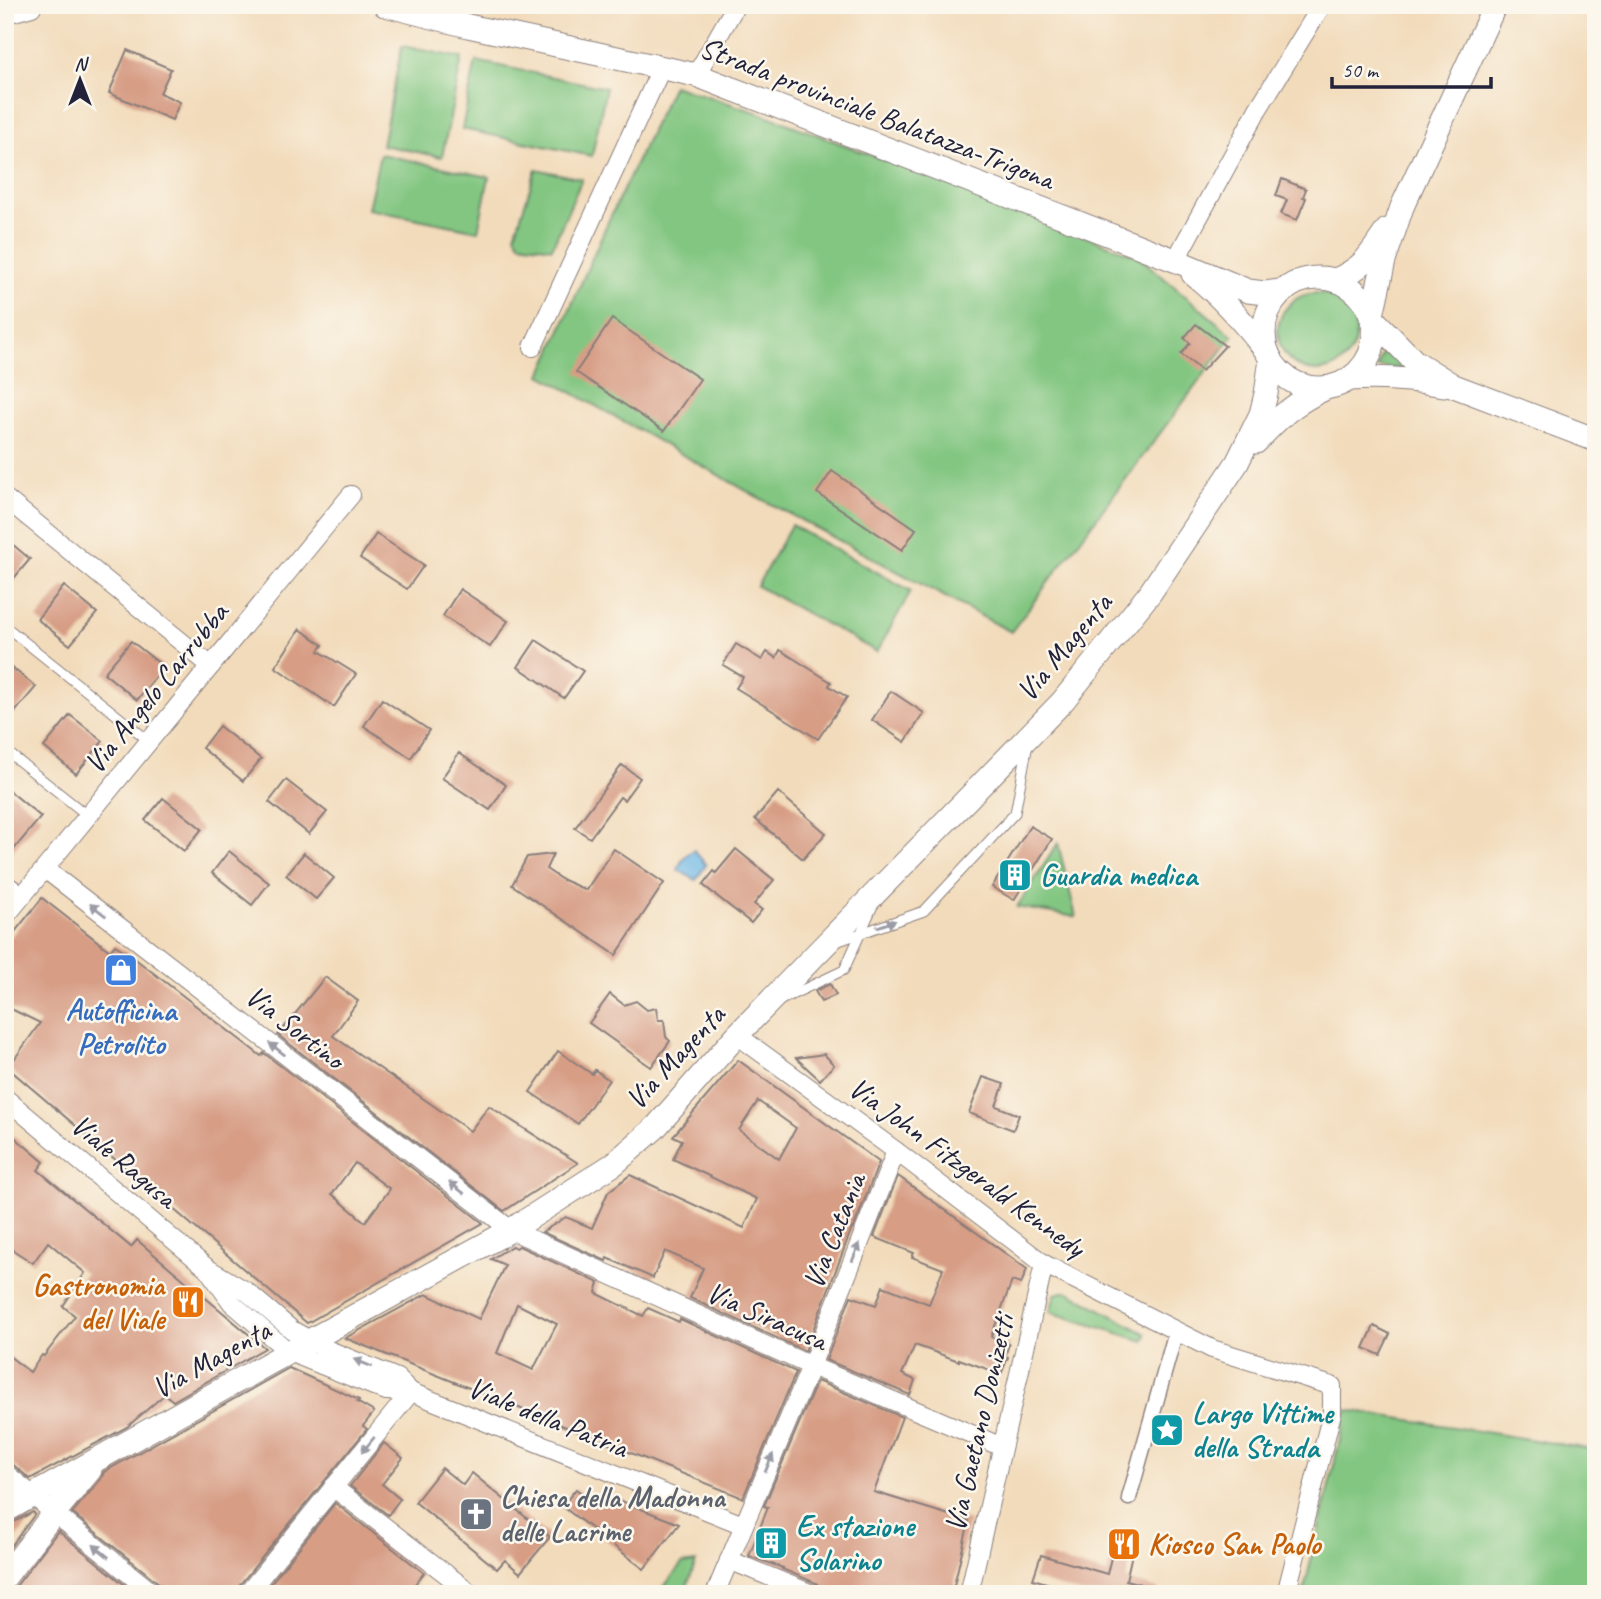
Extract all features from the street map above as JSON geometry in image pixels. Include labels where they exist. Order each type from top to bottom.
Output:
[{"type":"street","points":[[5,12],[30,5]]},
{"type":"street","name":"Strada provinciale Balatazza-Trigona","points":[[386,5],[468,26],[696,75],[1248,291],[1265,293],[1285,290]]},
{"type":"street","points":[[696,75],[736,5]]},
{"type":"street","points":[[1322,5],[1258,109],[1177,261],[1206,285],[1255,336],[1281,372],[1294,382],[1309,387],[1326,388]]},
{"type":"street","points":[[1372,317],[1384,261],[1402,207],[1495,5]]},
{"type":"street","points":[[533,347],[661,69]]},
{"type":"street","points":[[1336,280],[1354,272],[1366,262],[1402,207]]},
{"type":"street","points":[[1237,463],[1261,414],[1266,394],[1269,356],[1264,330],[1266,319],[1270,308],[1285,290],[1309,278],[1336,280],[1348,285],[1366,303],[1375,333],[1373,346],[1368,359],[1350,379]]},
{"type":"street","points":[[1372,317],[1414,361],[1454,386],[1596,440]]},
{"type":"street","points":[[1237,463],[1279,416],[1302,399],[1350,379],[1374,377],[1454,386]]},
{"type":"street","name":"Via Magenta","points":[[5,1511],[511,1230],[614,1164],[655,1128],[737,1035],[1062,702],[1150,593],[1237,463]]},
{"type":"street","name":"Via Angelo Carrubba","points":[[5,917],[351,495]]},
{"type":"street","points":[[5,498],[211,666]]},
{"type":"street","name":"Via Sortino","points":[[45,869],[511,1230]]},
{"type":"street","name":"Via John Fitzgerald Kennedy","points":[[737,1035],[1044,1264],[1212,1349],[1332,1386],[1332,1413],[1286,1594]]},
{"type":"street","name":"Viale Ragusa","points":[[5,1098],[207,1268]]},
{"type":"street","name":"Via Catania","points":[[715,1594],[811,1366],[896,1151]]},
{"type":"street","name":"Via Siracusa","points":[[511,1230],[811,1366],[1002,1447]]},
{"type":"street","name":"Via Gaetano Donizetti","points":[[969,1594],[1044,1264]]},
{"type":"street","points":[[207,1268],[246,1291],[292,1330],[397,1378],[411,1392]]},
{"type":"street","points":[[207,1268],[232,1303],[289,1352],[386,1391],[411,1392]]},
{"type":"street","points":[[1129,1498],[1176,1331]]},
{"type":"street","points":[[247,1594],[411,1392]]},
{"type":"street","name":"Viale della Patria","points":[[411,1392],[743,1525]]},
{"type":"street","points":[[5,1577],[101,1457]]},
{"type":"street","points":[[5,1473],[154,1594]]},
{"type":"street","points":[[333,1487],[471,1594]]},
{"type":"street","points":[[729,1560],[812,1594]]},
{"type":"lane","points":[[5,626],[149,741]]},
{"type":"lane","points":[[822,948],[924,911],[1016,813],[1029,736]]},
{"type":"lane","points":[[5,750],[88,816]]},
{"type":"lane","points":[[5,877],[24,893]]},
{"type":"lane","points":[[765,1006],[795,995],[844,970],[881,886]]},
{"type":"green space","points":[[402,46],[462,58],[442,157],[382,145]]},
{"type":"green space","points":[[476,61],[606,88],[592,156],[462,129]]},
{"type":"green space","points":[[673,85],[765,115],[1138,256],[1233,336],[1011,632],[754,495],[541,375],[607,224]]},
{"type":"green space","points":[[380,154],[489,177],[478,231],[368,209]]},
{"type":"green space","points":[[536,169],[582,179],[552,248],[520,243],[515,235]]},
{"type":"green space","points":[[1317,293],[1332,296],[1349,310],[1356,332],[1353,347],[1339,364],[1317,371],[1302,368],[1285,354],[1278,332],[1281,317],[1295,300]]},
{"type":"green space","points":[[1385,346],[1411,369],[1377,367]]},
{"type":"green space","points":[[791,525],[911,591],[877,652],[757,586]]},
{"type":"green space","points":[[1058,843],[1076,917],[1017,907]]},
{"type":"green space","points":[[1069,1292],[1146,1334],[1144,1341],[1050,1312],[1055,1294]]},
{"type":"green space","points":[[1347,1410],[1596,1450],[1596,1594],[1303,1594]]},
{"type":"green space","points":[[696,1562],[684,1594],[658,1594],[682,1564]]},
{"type":"water","points":[[694,850],[706,865],[696,880],[678,870],[684,858]]},
{"type":"building","points":[[127,50],[171,69],[160,93],[180,102],[172,120],[109,93]]},
{"type":"building","points":[[1282,179],[1306,189],[1303,197],[1306,198],[1297,220],[1281,214],[1287,200],[1276,196]]},
{"type":"building","points":[[612,319],[700,379],[664,431],[576,372]]},
{"type":"building","points":[[1196,324],[1225,346],[1202,371],[1181,354],[1190,343],[1184,338]]},
{"type":"building","points":[[832,471],[916,529],[902,550],[817,493]]},
{"type":"building","points":[[376,534],[424,565],[407,589],[360,558]]},
{"type":"building","points":[[5,538],[30,559],[5,589]]},
{"type":"building","points":[[64,586],[97,613],[70,645],[37,619]]},
{"type":"building","points":[[460,589],[508,621],[490,647],[443,616]]},
{"type":"building","points":[[300,629],[323,645],[319,651],[356,674],[334,707],[275,667]]},
{"type":"building","points":[[536,640],[583,671],[564,698],[518,667]]},
{"type":"building","points":[[131,641],[164,667],[137,700],[104,673]]},
{"type":"building","points":[[736,644],[762,660],[767,652],[776,658],[780,650],[831,682],[829,686],[847,697],[818,739],[736,688],[743,677],[723,665]]},
{"type":"building","points":[[5,662],[36,687],[5,724]]},
{"type":"building","points":[[891,691],[924,713],[905,742],[872,720]]},
{"type":"building","points":[[382,699],[429,730],[411,758],[364,726]]},
{"type":"building","points":[[70,715],[103,741],[76,774],[44,747]]},
{"type":"building","points":[[219,726],[261,759],[243,781],[202,748]]},
{"type":"building","points":[[459,753],[506,785],[490,810],[442,778]]},
{"type":"building","points":[[622,765],[640,778],[624,800],[620,797],[590,838],[575,828]]},
{"type":"building","points":[[286,780],[327,812],[309,834],[269,802]]},
{"type":"building","points":[[5,787],[41,817],[5,860]]},
{"type":"building","points":[[778,792],[826,833],[803,859],[755,819]]},
{"type":"building","points":[[163,798],[202,829],[184,851],[145,820]]},
{"type":"building","name":"Guardia medica","points":[[1030,826],[1052,839],[1014,900],[992,887]]},
{"type":"building","points":[[614,849],[664,883],[616,955],[512,885],[527,857],[553,854],[546,869],[586,890]]},
{"type":"building","points":[[736,849],[774,880],[754,904],[762,910],[751,923],[703,885]]},
{"type":"building","points":[[229,851],[269,883],[252,905],[212,873]]},
{"type":"building","points":[[304,853],[334,878],[316,899],[286,875]]},
{"type":"building","points":[[42,898],[110,951],[115,945],[125,951],[261,1056],[264,1053],[483,1223],[307,1323],[8,1068],[40,1023],[5,1006],[5,944]],"holes":[[[355,1163],[390,1189],[365,1222],[332,1194]]]},
{"type":"building","points":[[325,977],[358,1001],[333,1036],[470,1131],[489,1106],[578,1163],[504,1211],[278,1035]]},
{"type":"building","points":[[830,984],[836,995],[821,1002],[815,991]]},
{"type":"building","points":[[610,994],[624,1005],[636,1001],[647,1010],[656,1008],[658,1020],[664,1020],[666,1037],[670,1041],[651,1067],[589,1023]]},
{"type":"building","points":[[558,1051],[592,1074],[595,1070],[609,1080],[578,1124],[530,1092]]},
{"type":"building","points":[[824,1054],[834,1065],[820,1080],[796,1058]]},
{"type":"building","points":[[738,1060],[879,1162],[805,1351],[690,1298],[703,1268],[665,1251],[653,1278],[607,1258],[606,1261],[542,1232],[566,1217],[592,1228],[608,1192],[630,1175],[744,1228],[757,1199],[673,1159],[682,1140],[673,1136]],"holes":[[[758,1101],[796,1128],[779,1159],[739,1130]]]},
{"type":"building","points":[[983,1077],[1004,1084],[996,1106],[1019,1115],[1013,1130],[969,1113]]},
{"type":"building","points":[[5,1129],[44,1162],[38,1170],[131,1247],[137,1240],[265,1348],[173,1401],[165,1394],[127,1427],[30,1479],[12,1464],[5,1462],[5,1353],[30,1372],[75,1316],[63,1306],[85,1273],[48,1242],[33,1263],[5,1245]]},
{"type":"building","points":[[898,1176],[1027,1269],[1021,1284],[1012,1281],[991,1337],[1009,1344],[1005,1356],[1008,1357],[1001,1374],[915,1345],[902,1374],[915,1380],[910,1395],[826,1360],[851,1296],[876,1305],[883,1286],[929,1304],[943,1269],[912,1257],[914,1253],[874,1237]]},
{"type":"building","points":[[512,1246],[519,1246],[599,1283],[596,1293],[643,1316],[648,1308],[679,1322],[680,1319],[796,1372],[743,1498],[345,1338],[426,1294],[479,1319],[505,1265],[491,1259]],"holes":[[[517,1304],[557,1324],[533,1370],[497,1353]]]},
{"type":"building","points":[[1374,1326],[1390,1334],[1380,1355],[1364,1348]]},
{"type":"building","points":[[289,1368],[359,1400],[357,1402],[374,1412],[363,1426],[367,1429],[238,1587],[236,1594],[165,1594],[161,1585],[72,1513],[104,1472]]},
{"type":"building","points":[[817,1381],[902,1417],[874,1492],[969,1521],[952,1594],[823,1594],[816,1583],[749,1556],[768,1507],[764,1506]]},
{"type":"building","points":[[384,1443],[403,1458],[382,1484],[400,1499],[388,1515],[350,1486]]},
{"type":"building","name":"Chiesa della Madonna delle Lacrime","points":[[442,1468],[463,1485],[472,1473],[550,1537],[520,1573],[505,1560],[497,1569],[415,1502]]},
{"type":"building","points":[[576,1489],[598,1506],[606,1495],[679,1524],[644,1569],[562,1506]]},
{"type":"building","points":[[335,1503],[424,1573],[407,1594],[262,1594]]},
{"type":"building","points":[[33,1512],[35,1514],[5,1554],[5,1525]]},
{"type":"building","points":[[58,1531],[136,1594],[5,1594],[5,1591],[16,1586]]},
{"type":"building","points":[[1117,1533],[1136,1537],[1126,1580],[1158,1589],[1157,1594],[1083,1594],[1033,1579],[1041,1555],[1107,1574]]},
{"type":"place","name":"Guardia medica","points":[[1015,875]]},
{"type":"place","name":"Autofficina Petrolito","points":[[121,970]]},
{"type":"place","name":"Gastronomia del Viale","points":[[188,1302]]},
{"type":"place","name":"Largo Vittime della Strada","points":[[1167,1430]]},
{"type":"place","name":"Chiesa della Madonna delle Lacrime","points":[[476,1514]]},
{"type":"place","name":"Ex stazione Solarino","points":[[771,1543]]},
{"type":"place","name":"Kiosco San Paolo","points":[[1124,1544]]}]
